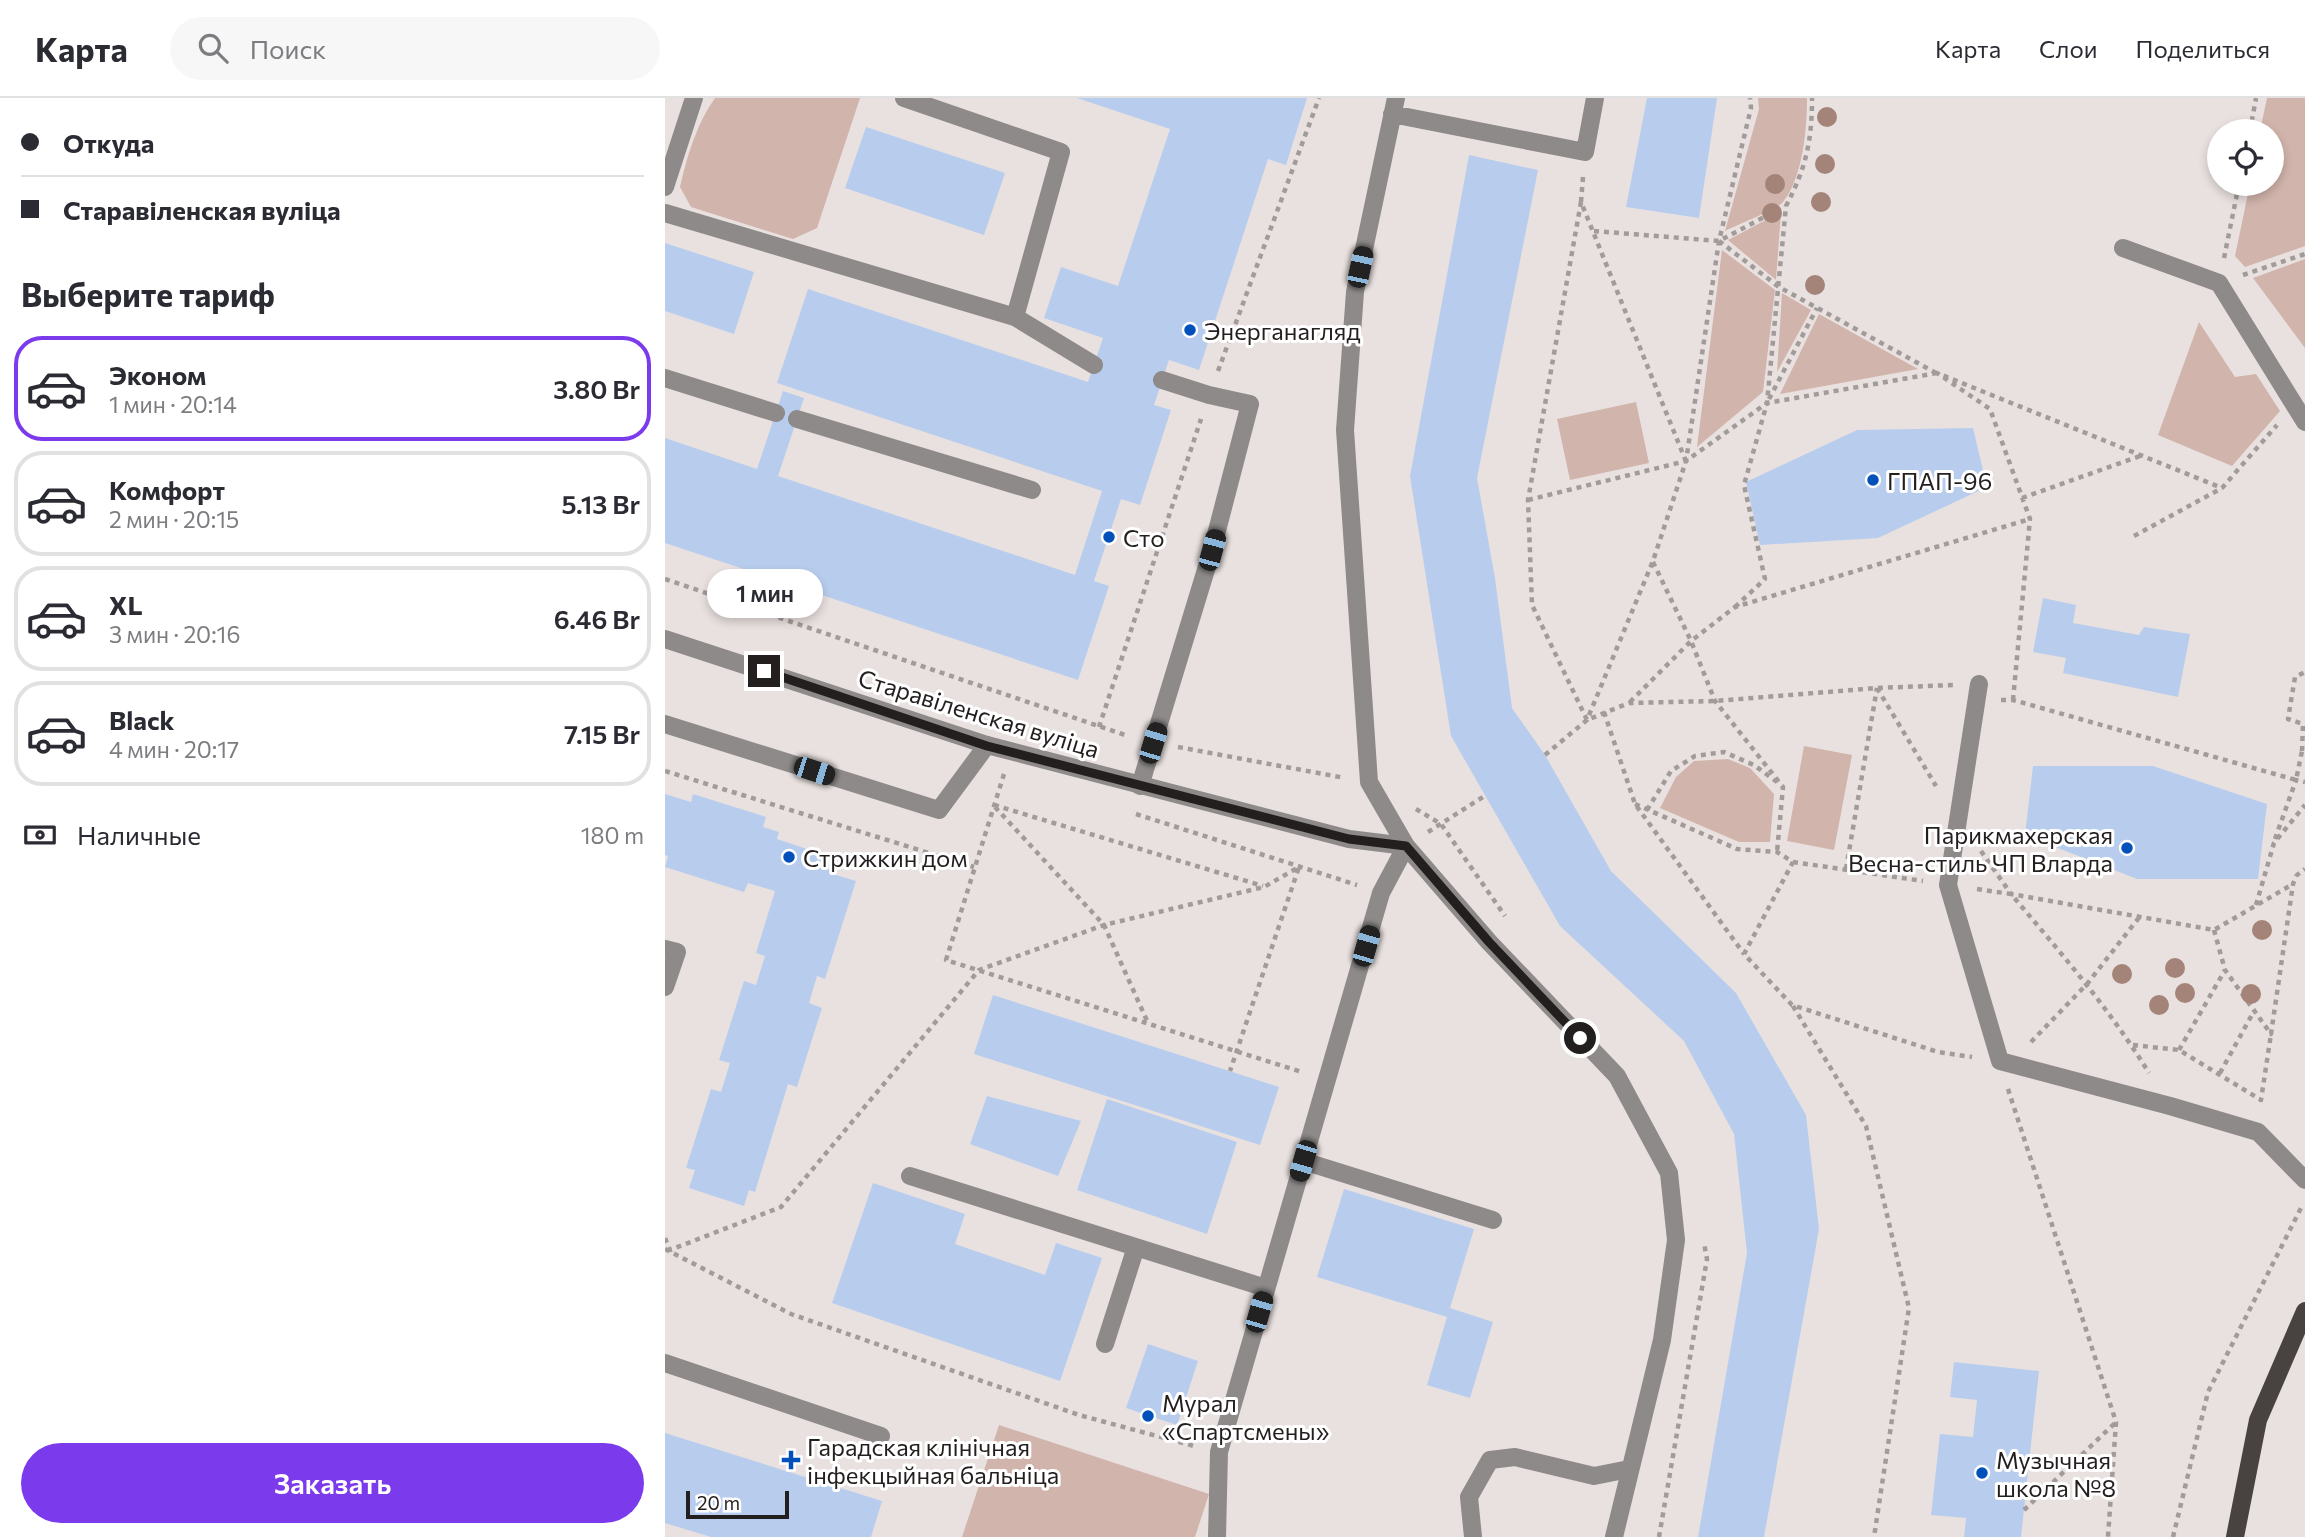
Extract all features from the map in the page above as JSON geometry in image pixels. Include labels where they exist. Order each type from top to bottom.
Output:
[{"type":"main road","points":[[2235,1537],[2258,1420],[2305,1311]]},
{"type":"street","points":[[665,187],[694,98]]},
{"type":"street","points":[[904,98],[1061,152],[1015,317]]},
{"type":"street","points":[[1595,98],[1585,152],[1394,106],[1355,292],[1345,430],[1370,782],[1406,846],[1489,942],[1616,1076],[1669,1173],[1676,1240],[1662,1340],[1614,1537]]},
{"type":"street","points":[[665,212],[1015,317],[1094,365]]},
{"type":"street","points":[[2123,248],[2219,283],[2305,422]]},
{"type":"street","points":[[665,378],[776,413]]},
{"type":"street","points":[[1140,786],[1212,550],[1250,404],[1209,395],[1163,380]]},
{"type":"street","points":[[797,419],[1032,490]]},
{"type":"street","name":"Старавіленская вуліца","points":[[665,639],[987,746],[1349,839],[1406,846]]},
{"type":"street","points":[[1979,684],[1948,885],[2000,1061],[2258,1132],[2305,1180]]},
{"type":"street","points":[[665,724],[939,810],[987,746]]},
{"type":"street","points":[[1217,1537],[1219,1452],[1381,893],[1406,846]]},
{"type":"street","points":[[665,949],[677,952],[665,988]]},
{"type":"street","points":[[1303,1161],[1493,1220]]},
{"type":"street","points":[[910,1176],[1266,1288]]},
{"type":"street","points":[[1105,1344],[1136,1247]]},
{"type":"street","points":[[665,1363],[881,1436]]},
{"type":"street","points":[[1473,1537],[1469,1497],[1490,1460],[1515,1457],[1594,1476],[1629,1469]]},
{"type":"path","points":[[1587,720],[1653,561],[1686,461],[1719,241],[1751,108],[1750,98]]},
{"type":"path","points":[[1629,703],[1691,641],[1735,607],[1765,579],[1744,485],[1767,403],[1786,206],[1801,177],[1812,130],[1811,98]]},
{"type":"path","points":[[2252,119],[2256,98]]},
{"type":"path","points":[[1585,152],[1581,202],[1528,500],[1532,605],[1587,720]]},
{"type":"path","points":[[2219,283],[2237,196]]},
{"type":"path","points":[[1581,202],[1686,461]]},
{"type":"path","points":[[1594,231],[1719,241],[1786,206]]},
{"type":"path","points":[[1719,241],[1779,287],[1937,373],[1990,409],[2030,519],[2013,700]]},
{"type":"path","points":[[2219,283],[2305,254]]},
{"type":"path","points":[[1767,403],[1817,308]]},
{"type":"path","points":[[1528,500],[1686,461],[1767,403],[1937,373],[2222,488]]},
{"type":"path","points":[[2134,536],[2222,488],[2294,406]]},
{"type":"path","points":[[2022,498],[2141,455]]},
{"type":"path","points":[[1735,607],[2030,519]]},
{"type":"path","points":[[1653,561],[1691,641],[1715,701],[1783,787],[1777,852]]},
{"type":"path","points":[[665,579],[1153,743],[1370,782],[1441,824],[1509,921]]},
{"type":"path","points":[[2255,906],[2303,751],[2303,724],[2288,719],[2295,677],[2305,672]]},
{"type":"path","points":[[1545,755],[1587,720],[1629,703],[1715,701],[1877,688],[1979,684]]},
{"type":"path","points":[[1877,688],[1958,821]]},
{"type":"path","points":[[1846,869],[1877,688]]},
{"type":"path","points":[[1997,700],[2013,700],[2305,782]]},
{"type":"path","points":[[1604,712],[1635,804],[1744,954],[1792,1005],[1866,1126],[1909,1308],[1874,1537]]},
{"type":"path","points":[[1647,810],[1671,771],[1695,755],[1724,752],[1754,765],[1783,787]]},
{"type":"path","points":[[665,771],[974,867]]},
{"type":"path","points":[[1004,771],[946,960],[1326,1080]]},
{"type":"path","points":[[1406,846],[1486,796]]},
{"type":"path","points":[[1635,804],[1737,849],[1777,852],[1793,862],[2011,894],[2214,930],[2293,884]]},
{"type":"path","points":[[993,805],[1264,887]]},
{"type":"path","points":[[993,805],[1104,925],[1149,1024]]},
{"type":"path","points":[[2274,843],[2305,806]]},
{"type":"path","points":[[1744,954],[1793,862]]},
{"type":"path","points":[[668,1250],[781,1207],[979,970],[1104,925],[1264,887],[1299,867],[1230,1071]]},
{"type":"path","points":[[2132,1045],[2179,1050],[2261,1100],[2293,884],[2297,875],[2305,869]]},
{"type":"path","points":[[2011,894],[2087,984],[2132,1045],[2170,1106]]},
{"type":"path","points":[[1792,1005],[1938,1052],[2000,1061],[2029,1044],[2087,984],[2141,915]]},
{"type":"path","points":[[2214,930],[2225,970],[2271,1034]]},
{"type":"path","points":[[2179,1050],[2225,970]]},
{"type":"path","points":[[2220,1073],[2254,1011]]},
{"type":"path","points":[[2000,1061],[2116,1422],[2108,1537]]},
{"type":"path","points":[[2173,1537],[2208,1392],[2305,1201]]},
{"type":"path","points":[[1659,1537],[1707,1259],[1703,1233]]},
{"type":"path","points":[[665,1238],[668,1250],[791,1314],[1079,1415],[1219,1452]]},
{"type":"path","points":[[2024,1510],[2116,1422]]},
{"type":"shaded area","points":[[715,98],[860,98],[817,228],[793,239],[691,207],[680,187],[693,140]]},
{"type":"shaded area","points":[[1758,98],[1807,98],[1805,138],[1799,166],[1790,192],[1783,202],[1725,231],[1759,109]]},
{"type":"shaded area","points":[[2267,98],[2305,98],[2305,246],[2245,267],[2235,256],[2248,196],[2284,196],[2284,119],[2263,119]]},
{"type":"shaded area","points":[[1781,212],[1776,280],[1728,240]]},
{"type":"shaded area","points":[[1722,250],[1775,290],[1763,392],[1697,447]]},
{"type":"shaded area","points":[[2305,259],[2305,348],[2253,278]]},
{"type":"shaded area","points":[[1782,293],[1811,310],[1777,372]]},
{"type":"shaded area","points":[[1819,314],[1918,369],[1780,394]]},
{"type":"shaded area","points":[[2199,322],[2235,377],[2256,374],[2280,411],[2232,466],[2158,435]]},
{"type":"shaded area","points":[[1636,402],[1649,463],[1570,480],[1557,419]]},
{"type":"shaded area","points":[[1804,746],[1852,755],[1834,850],[1787,841]]},
{"type":"shaded area","points":[[1728,759],[1750,768],[1774,794],[1770,842],[1739,842],[1660,808],[1676,777],[1694,761]]},
{"type":"shaded area","points":[[999,1425],[1209,1494],[1195,1537],[962,1537]]},
{"type":"building","points":[[1077,98],[1307,98],[1286,165],[1268,159],[1199,370],[1169,360],[1154,405],[1171,410],[1140,505],[1121,499],[1094,581],[1109,586],[1078,680],[665,543],[665,438],[757,469],[783,391],[804,398],[778,476],[1075,575],[1102,491],[777,383],[808,289],[1088,382],[1103,338],[1044,318],[1061,267],[1118,286],[1170,129]]},
{"type":"building","points":[[1647,98],[1717,98],[1699,218],[1626,207]]},
{"type":"building","points":[[866,127],[1005,173],[984,235],[845,188]]},
{"type":"building","points":[[1469,155],[1538,170],[1477,478],[1495,578],[1512,708],[1545,755],[1611,871],[1736,993],[1806,1115],[1819,1229],[1764,1537],[1698,1537],[1747,1253],[1734,1134],[1684,1041],[1560,926],[1451,736],[1410,476]]},
{"type":"building","points":[[665,243],[754,272],[734,334],[665,311]]},
{"type":"building","points":[[1973,428],[1987,487],[1878,538],[1760,545],[1746,482],[1857,430]]},
{"type":"building","points":[[2043,598],[2076,605],[2073,623],[2139,635],[2144,627],[2190,634],[2178,697],[2063,673],[2066,658],[2033,652]]},
{"type":"building","points":[[2033,766],[2153,766],[2267,804],[2258,879],[2137,879],[2025,835]]},
{"type":"building","points":[[665,794],[691,802],[693,794],[766,817],[763,827],[779,832],[777,839],[825,855],[823,862],[839,866],[836,875],[856,881],[825,979],[817,976],[809,1003],[822,1008],[797,1087],[788,1084],[755,1192],[749,1190],[744,1206],[689,1188],[695,1170],[686,1168],[711,1089],[721,1092],[730,1063],[719,1060],[744,981],[756,985],[765,956],[756,953],[775,891],[748,883],[744,892],[665,867],[668,856],[665,855]]},
{"type":"building","points":[[993,995],[1279,1087],[1260,1145],[974,1054]]},
{"type":"building","points":[[987,1096],[1081,1121],[1058,1176],[970,1144]]},
{"type":"building","points":[[1107,1099],[1237,1142],[1207,1234],[1077,1190]]},
{"type":"building","points":[[873,1183],[965,1214],[955,1244],[1045,1275],[1056,1243],[1102,1258],[1060,1381],[832,1303]]},
{"type":"building","points":[[1344,1189],[1474,1229],[1450,1308],[1493,1322],[1470,1398],[1427,1385],[1447,1317],[1317,1277]]},
{"type":"building","points":[[1148,1344],[1198,1361],[1177,1425],[1126,1408]]},
{"type":"building","name":"Музычная школа №8","points":[[1954,1362],[2039,1371],[2021,1537],[1964,1537],[1966,1518],[1931,1515],[1940,1434],[1973,1437],[1977,1400],[1950,1397]]},
{"type":"building","points":[[665,1433],[882,1501],[871,1537],[711,1537],[665,1523]]},
{"type":"place","name":"Энерганагляд","points":[[1190,330]]},
{"type":"place","name":"ГПАП-96","points":[[1873,480]]},
{"type":"place","name":"Сто","points":[[1109,537]]},
{"type":"place","name":"Парикмахерская Весна-стиль ЧП Вларда","points":[[2127,848]]},
{"type":"place","name":"Стрижкин дом","points":[[789,857]]},
{"type":"place","name":"Мурал «Спартсмены»","points":[[1148,1416]]},
{"type":"place","name":"Гарадская клінічная інфекцыйная бальніца","points":[[791,1460]]},
{"type":"place","name":"Музычная школа №8","points":[[1982,1473]]},
{"type":"route","points":[[764,671],[987,746],[1349,839],[1406,846],[1489,942],[1580,1038]]}]
